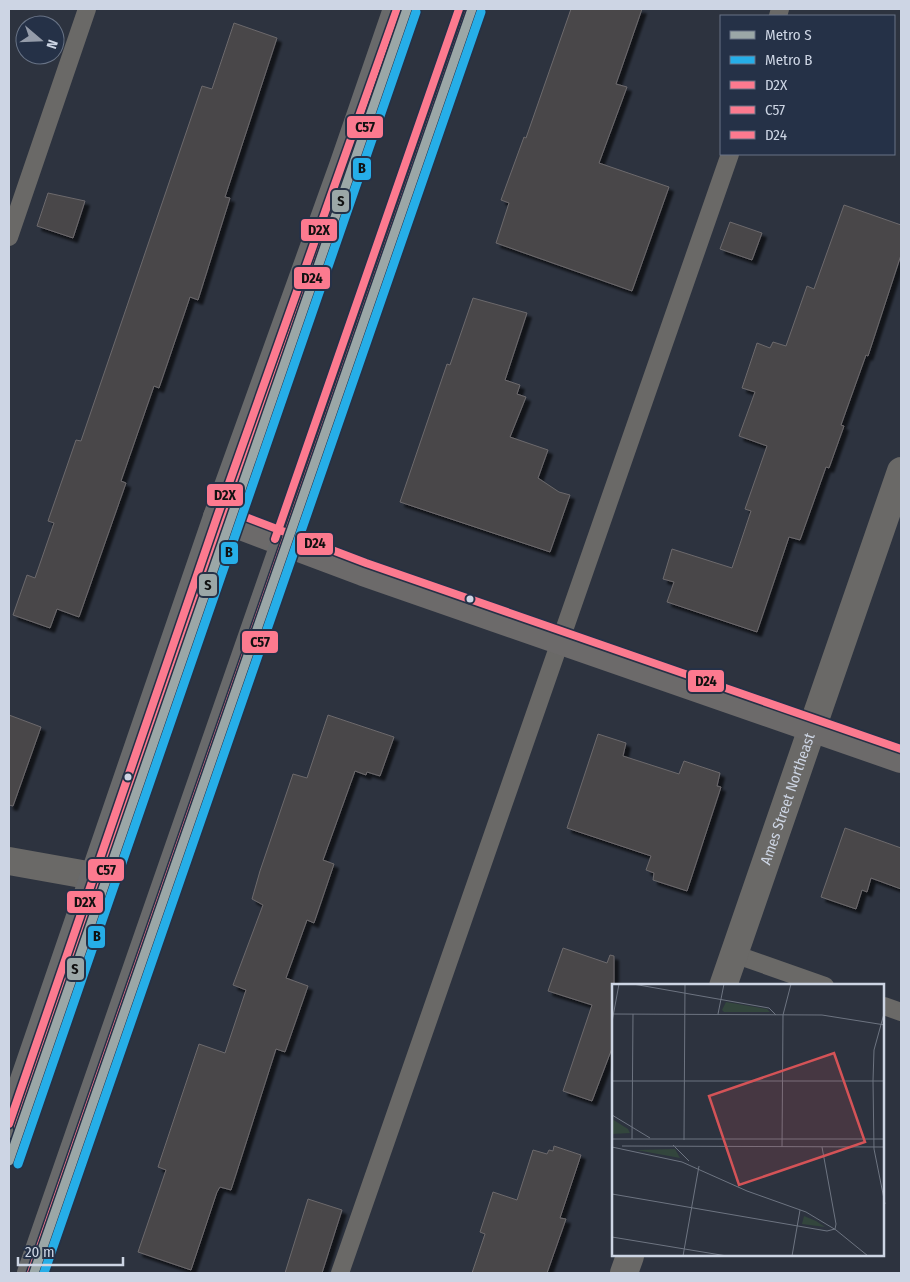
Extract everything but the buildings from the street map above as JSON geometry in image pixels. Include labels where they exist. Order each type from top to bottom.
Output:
[{"type":"main road","points":[[9,1124],[217,517],[344,166],[397,9]]},
{"type":"main road","points":[[31,1273],[470,9]]},
{"type":"street","name":"Ames Street Northeast","points":[[724,984],[899,487]]},
{"type":"street","points":[[217,517],[560,640],[901,759]]},
{"type":"street","points":[[9,861],[93,876]]},
{"type":"street","points":[[624,1273],[630,1257]]},
{"type":"lane","points":[[9,237],[88,9]]},
{"type":"lane","points":[[340,1273],[730,155]]},
{"type":"lane","points":[[734,954],[819,984]]},
{"type":"lane","points":[[885,1006],[901,1012]]},
{"type":"metro line","name":"S","points":[[9,1161],[407,9]]},
{"type":"metro line","name":"S","points":[[34,1273],[472,9]]},
{"type":"metro line","name":"B","points":[[18,1164],[416,12]]},
{"type":"metro line","name":"B","points":[[44,1273],[481,12]]},
{"type":"transit line","name":"D2X","points":[[9,1124],[217,517],[397,9]]},
{"type":"transit line","name":"D24","points":[[275,539],[459,9]]},
{"type":"transit line","name":"D2X","points":[[31,1273],[470,9]]},
{"type":"transit line","name":"C57","points":[[18,1127],[226,520],[406,12]]},
{"type":"transit line","name":"D24","points":[[406,12],[230,511],[366,563],[901,749]]},
{"type":"transit line","name":"C57","points":[[41,1273],[479,12]]}]
